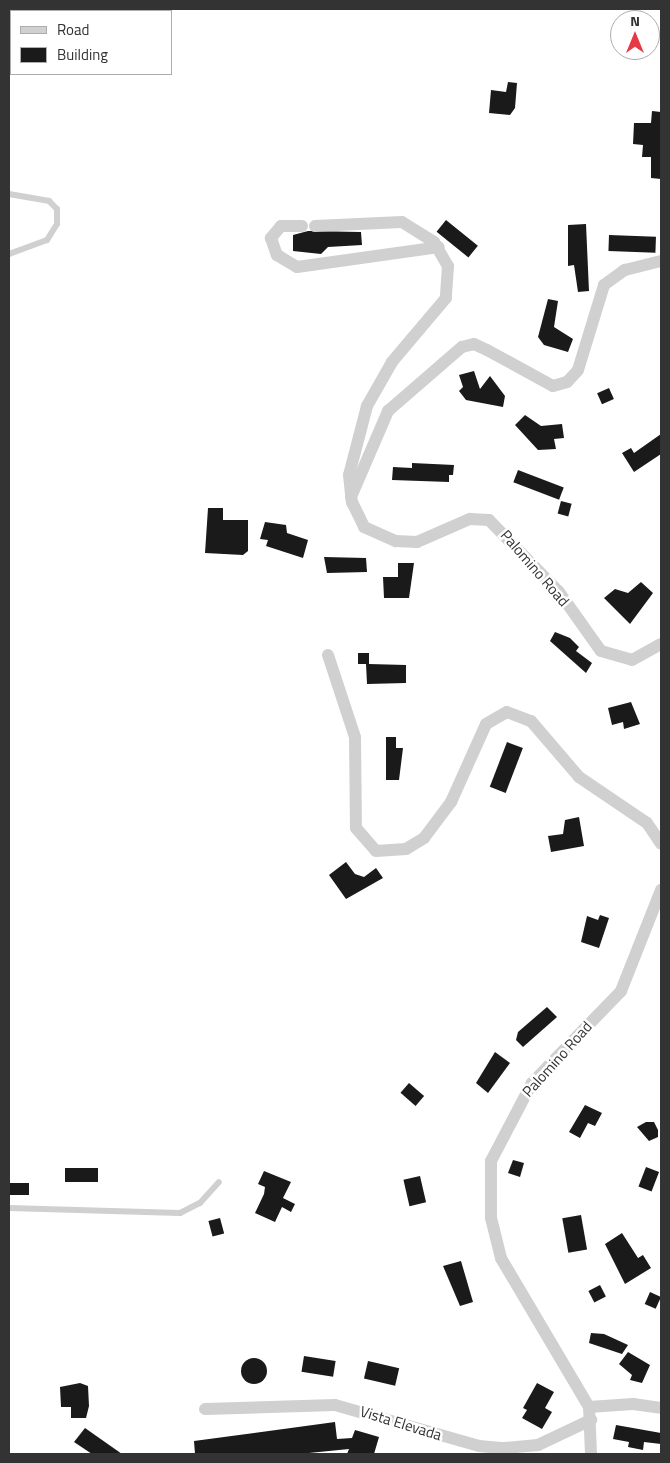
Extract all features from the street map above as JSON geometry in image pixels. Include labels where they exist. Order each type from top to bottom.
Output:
[{"type":"street","points":[[315,226],[402,222],[439,247]]},
{"type":"street","points":[[302,226],[281,226],[271,238],[278,255],[297,267],[439,247]]},
{"type":"street","name":"Palomino Road","points":[[439,247],[448,266],[450,288],[392,362],[367,406],[352,453],[351,497],[364,528],[396,541],[417,542],[470,519],[489,520],[559,592],[601,651],[632,660],[661,644]]},
{"type":"street","points":[[351,497],[388,412],[462,347],[474,344],[553,386],[567,382],[578,370],[604,286],[625,270],[661,261]]},
{"type":"street","points":[[328,655],[355,737],[356,828],[376,851],[406,849],[424,838],[451,802],[486,724],[507,712],[531,721],[579,777],[648,823],[661,844]]},
{"type":"street","name":"Palomino Road","points":[[591,1454],[589,1407],[501,1258],[491,1218],[491,1161],[526,1091],[624,987],[661,890]]},
{"type":"street","name":"Vista Elevada","points":[[205,1409],[335,1404],[457,1440],[504,1448],[538,1445],[591,1420]]},
{"type":"street","points":[[589,1407],[633,1404],[661,1408]]},
{"type":"lane","points":[[9,194],[49,201],[57,209],[57,224],[47,240],[9,254]]},
{"type":"lane","points":[[9,1208],[180,1213],[200,1203],[219,1182]]},
{"type":"building","points":[[508,82],[517,83],[515,108],[510,115],[489,113],[491,90],[506,92]]},
{"type":"building","points":[[652,111],[661,112],[661,179],[651,178],[651,157],[642,157],[643,145],[633,144],[634,123],[651,123]]},
{"type":"building","points":[[446,220],[478,246],[468,257],[437,232]]},
{"type":"building","points":[[586,224],[589,291],[578,292],[574,265],[568,266],[568,225]]},
{"type":"building","points":[[308,231],[361,232],[362,245],[328,247],[321,254],[293,251],[293,235]]},
{"type":"building","points":[[609,235],[656,237],[655,253],[608,251]]},
{"type":"building","points":[[548,299],[558,301],[554,327],[573,339],[568,352],[544,345],[538,337]]},
{"type":"building","points":[[474,371],[480,389],[490,376],[505,396],[503,407],[466,400],[459,391],[463,387],[459,375]]},
{"type":"building","points":[[609,388],[614,399],[602,404],[597,393]]},
{"type":"building","points":[[525,415],[541,426],[562,424],[564,438],[554,439],[556,449],[538,450],[515,425]]},
{"type":"building","points":[[661,434],[661,454],[634,472],[622,453],[631,448],[634,453]]},
{"type":"building","points":[[412,463],[454,465],[453,475],[449,475],[449,482],[392,480],[393,467],[412,468]]},
{"type":"building","points":[[518,470],[564,488],[559,500],[513,482]]},
{"type":"building","points":[[561,501],[572,504],[568,516],[558,514]]},
{"type":"building","points":[[208,508],[223,508],[223,520],[248,520],[248,551],[243,555],[205,553]]},
{"type":"building","points":[[265,522],[286,525],[287,533],[308,540],[303,558],[266,546],[268,540],[260,539]]},
{"type":"building","points":[[324,557],[366,558],[367,572],[327,573]]},
{"type":"building","points":[[398,563],[414,563],[409,598],[384,598],[383,577],[398,577]]},
{"type":"building","points":[[641,582],[653,593],[630,624],[604,598],[615,589],[628,593]]},
{"type":"building","points":[[555,632],[570,638],[579,647],[576,651],[592,663],[586,673],[550,641]]},
{"type":"building","points":[[358,653],[369,653],[369,664],[406,665],[406,683],[367,684],[366,664],[358,664]]},
{"type":"building","points":[[631,702],[640,724],[624,729],[623,722],[612,725],[608,708]]},
{"type":"building","points":[[386,737],[396,737],[396,748],[403,748],[399,780],[386,780]]},
{"type":"building","points":[[507,742],[523,748],[506,793],[490,787]]},
{"type":"building","points":[[579,817],[584,846],[551,852],[548,836],[563,834],[565,820]]},
{"type":"building","points":[[346,862],[355,874],[364,877],[376,868],[383,878],[346,899],[329,875]]},
{"type":"building","points":[[600,915],[609,918],[599,948],[581,942],[587,916],[598,920]]},
{"type":"building","points":[[547,1007],[557,1017],[523,1047],[516,1040],[518,1032]]},
{"type":"building","points":[[495,1052],[510,1063],[488,1093],[476,1083]]},
{"type":"building","points":[[409,1083],[424,1096],[416,1106],[400,1093]]},
{"type":"building","points":[[585,1105],[602,1113],[595,1126],[588,1123],[580,1138],[569,1132]]},
{"type":"building","points":[[646,1122],[654,1122],[658,1130],[658,1137],[649,1141],[637,1127]]},
{"type":"building","points":[[513,1160],[524,1163],[520,1177],[508,1173]]},
{"type":"building","points":[[646,1167],[659,1172],[652,1192],[638,1187]]},
{"type":"building","points":[[65,1168],[98,1168],[98,1182],[65,1182]]},
{"type":"building","points":[[264,1171],[291,1182],[283,1198],[295,1204],[291,1212],[282,1207],[275,1222],[255,1213],[264,1194],[265,1187],[258,1184]]},
{"type":"building","points":[[420,1176],[426,1202],[410,1206],[403,1180]]},
{"type":"building","points":[[9,1183],[29,1183],[29,1195],[9,1195]]},
{"type":"building","points":[[581,1215],[587,1249],[568,1253],[562,1218]]},
{"type":"building","points":[[220,1218],[224,1233],[213,1237],[208,1221]]},
{"type":"building","points":[[622,1233],[638,1258],[643,1255],[651,1268],[625,1284],[605,1244]]},
{"type":"building","points":[[461,1261],[473,1302],[460,1306],[443,1266]]},
{"type":"building","points":[[600,1285],[606,1297],[594,1302],[588,1291]]},
{"type":"building","points":[[650,1292],[661,1297],[656,1309],[645,1304]]},
{"type":"building","points":[[591,1333],[604,1334],[628,1345],[622,1354],[589,1343]]},
{"type":"building","points":[[628,1352],[650,1365],[642,1383],[630,1380],[632,1375],[619,1364]]},
{"type":"building","points":[[304,1356],[336,1361],[333,1377],[301,1372]]},
{"type":"building","points":[[254,1358],[263,1362],[267,1371],[263,1380],[254,1384],[245,1380],[241,1371],[245,1362]]},
{"type":"building","points":[[368,1361],[399,1368],[395,1386],[364,1379]]},
{"type":"building","points":[[80,1383],[88,1386],[89,1406],[86,1418],[71,1418],[71,1407],[61,1407],[60,1387]]},
{"type":"building","points":[[537,1383],[554,1392],[545,1408],[552,1412],[542,1429],[522,1418],[527,1410],[523,1408]]},
{"type":"building","points":[[335,1422],[337,1439],[352,1438],[355,1430],[379,1437],[374,1454],[347,1454],[349,1449],[299,1454],[195,1454],[194,1441]]},
{"type":"building","points":[[616,1425],[661,1433],[661,1444],[644,1442],[643,1450],[628,1447],[629,1442],[613,1439]]},
{"type":"building","points":[[85,1428],[122,1454],[92,1454],[74,1442]]}]
